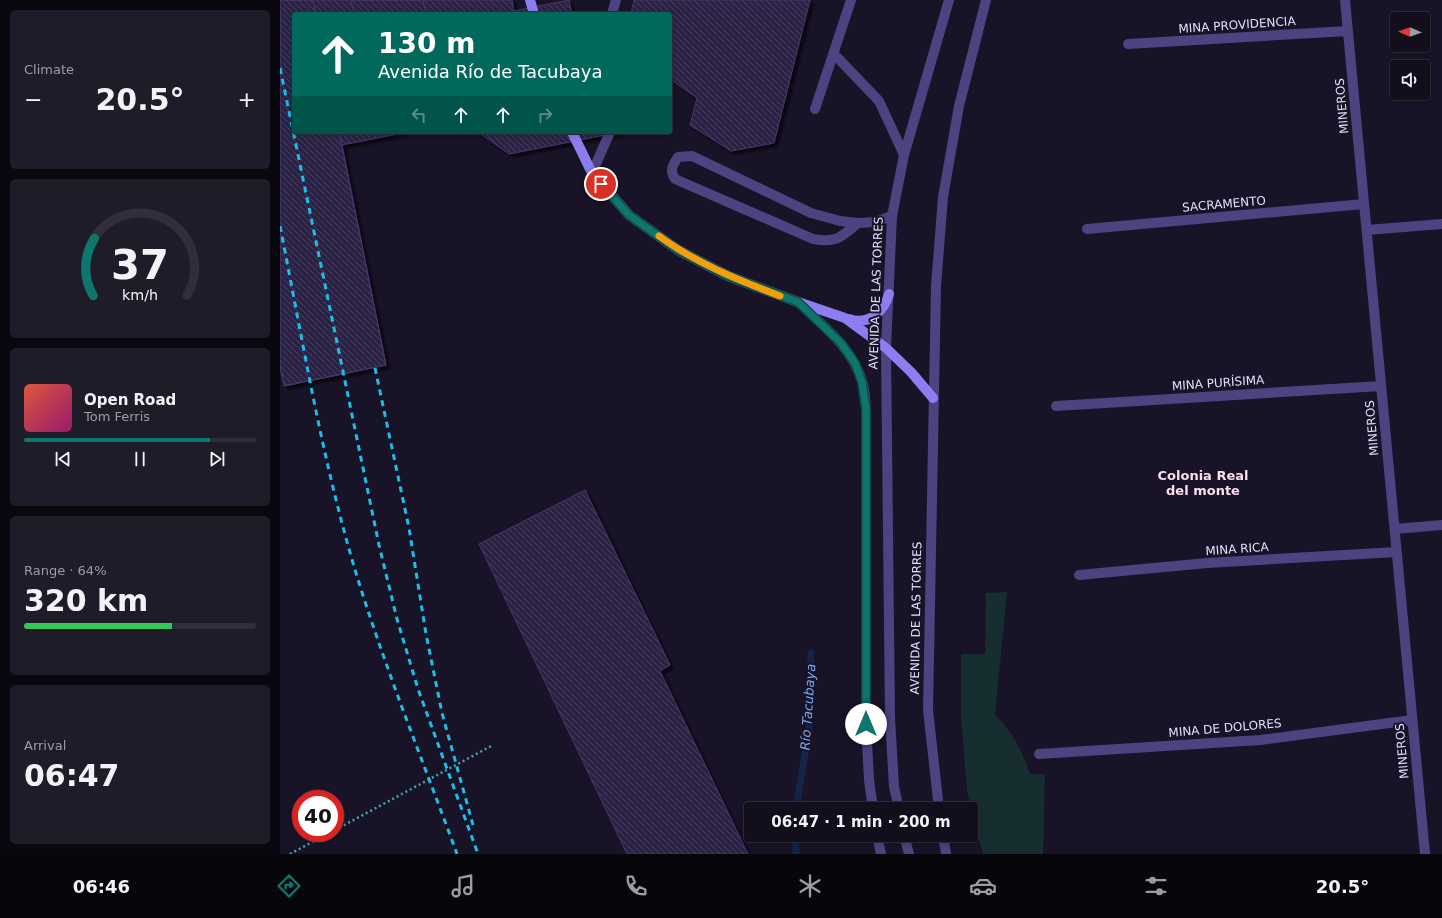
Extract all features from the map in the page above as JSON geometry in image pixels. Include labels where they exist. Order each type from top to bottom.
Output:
[{"type":"main road","points":[[530,0],[533,12]]},
{"type":"main road","points":[[573,134],[592,173],[629,215],[678,250],[728,276],[798,302],[845,318],[859,321],[873,317],[886,303],[889,294]]},
{"type":"main road","points":[[845,318],[886,348],[911,372],[933,398]]},
{"type":"street","points":[[613,12],[616,0]]},
{"type":"street","points":[[816,109],[851,0]]},
{"type":"street","name":"AVENIDA DE LAS TORRES","points":[[897,802],[894,787],[890,718],[886,348],[892,216],[904,155],[949,0]]},
{"type":"street","name":"AVENIDA DE LAS TORRES","points":[[938,802],[928,710],[936,286],[943,197],[960,106],[986,0]]},
{"type":"street","name":"MINEROS","points":[[1346,0],[1425,854]]},
{"type":"street","name":"MINA PROVIDENCIA","points":[[1128,44],[1348,31]]},
{"type":"street","points":[[834,54],[879,101],[904,155]]},
{"type":"street","points":[[592,173],[609,134]]},
{"type":"street","points":[[858,224],[838,239],[826,241],[813,239],[675,179],[671,168],[678,157],[692,156],[812,213],[840,221],[858,224],[875,222],[892,216]]},
{"type":"street","name":"SACRAMENTO","points":[[1087,229],[1364,204]]},
{"type":"street","points":[[1367,230],[1442,224]]},
{"type":"street","name":"AVENIDA DE LAS TORRES","points":[[798,302],[841,343],[855,363],[862,382],[866,409],[866,724],[869,780],[872,802]]},
{"type":"street","name":"MINA PURÍSIMA","points":[[1056,406],[1381,386]]},
{"type":"street","points":[[1394,529],[1442,525]]},
{"type":"street","name":"MINA RICA","points":[[1079,575],[1207,563],[1396,552]]},
{"type":"street","name":"MINA DE DOLORES","points":[[1039,754],[1260,740],[1412,720]]},
{"type":"street","points":[[878,842],[881,854]]},
{"type":"street","points":[[906,842],[909,854]]},
{"type":"street","points":[[944,842],[946,854]]},
{"type":"path","points":[[344,825],[492,745]]},
{"type":"path","points":[[290,854],[312,842]]},
{"type":"green space","points":[[1007,592],[995,714],[1016,742],[1024,757],[1030,774],[1045,774],[1043,854],[983,854],[978,834],[978,802],[970,802],[967,791],[961,715],[961,654],[985,654],[986,593]]},
{"type":"building","points":[[280,0],[313,0],[316,12],[292,12],[292,134],[339,134],[386,365],[284,386],[280,367]]},
{"type":"building","points":[[280,0],[512,0],[514,11],[569,0],[572,12],[292,12],[292,134],[397,134],[342,145],[386,365],[284,386],[280,367]]},
{"type":"building","points":[[351,0],[423,0],[426,12],[354,12]]},
{"type":"building","points":[[634,0],[810,0],[774,143],[731,151],[690,125],[697,98],[672,80],[672,12],[631,12]]},
{"type":"building","points":[[481,134],[610,134],[509,154]]},
{"type":"building","points":[[585,490],[670,665],[660,671],[748,854],[627,854],[479,544]]},
{"type":"waterway","name":"Río Tacubaya","points":[[797,802],[809,729],[811,653]]},
{"type":"waterway","name":"Río Tacubaya","points":[[795,842],[796,854]]},
{"type":"railway","points":[[280,68],[292,126]]},
{"type":"railway","points":[[294,134],[379,545],[397,619],[418,689],[478,854]]},
{"type":"railway","points":[[280,226],[323,444],[356,573],[379,644],[457,854]]},
{"type":"railway","points":[[375,368],[409,528],[426,634],[442,713],[473,825]]},
{"type":"slow traffic","points":[[659,236],[678,250],[728,276],[780,296]]},
{"type":"district","name":"Colonia Real del monte","points":[[1203,482]]},
{"type":"route","points":[[601,184],[629,215],[678,250],[728,276],[798,302],[841,343],[855,363],[862,382],[866,409],[866,724]]}]
